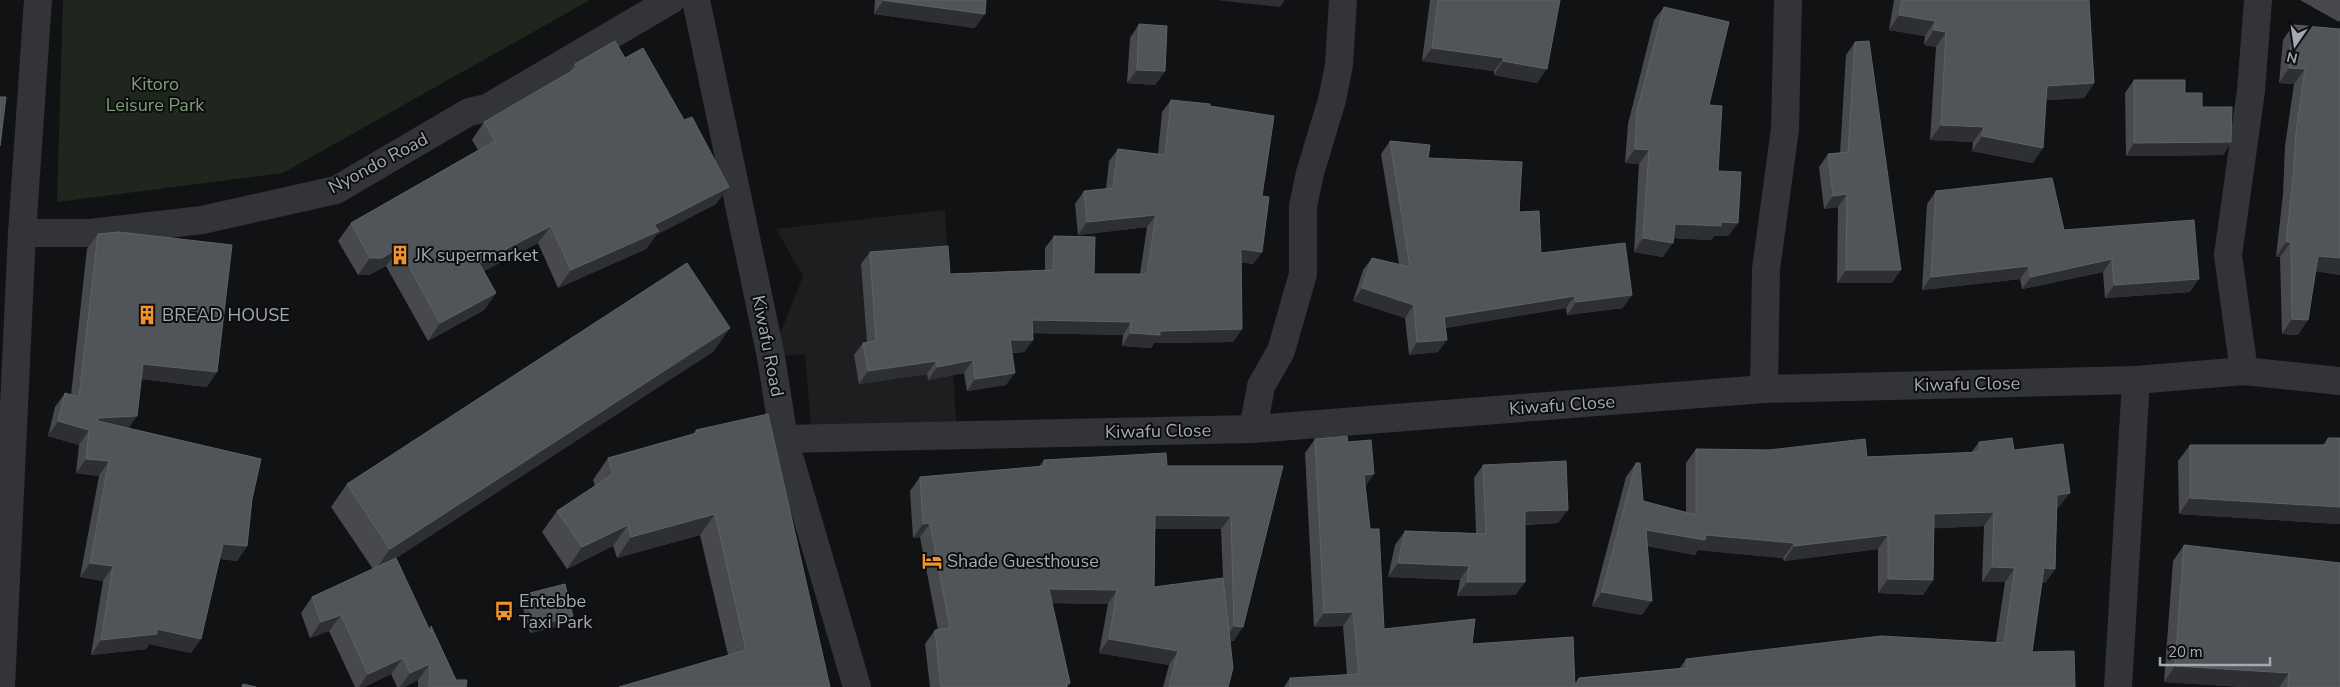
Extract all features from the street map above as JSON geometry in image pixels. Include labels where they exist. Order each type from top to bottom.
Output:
[{"type":"street","points":[[1,687],[22,233],[38,0]]},
{"type":"street","name":"Nyondo Road","points":[[22,233],[90,233],[202,220],[336,190],[469,112],[486,108],[671,0]]},
{"type":"street","name":"Kiwafu Road","points":[[696,0],[771,357],[784,439],[857,687]]},
{"type":"street","points":[[1253,429],[1260,386],[1281,351],[1303,274],[1303,206],[1312,166],[1332,100],[1339,65],[1343,0]]},
{"type":"street","points":[[1764,390],[1766,269],[1785,128],[1788,0]]},
{"type":"street","points":[[2244,370],[2228,255],[2251,91],[2258,0]]},
{"type":"street","name":"Kiwafu Close","points":[[784,439],[1253,429],[1764,390],[2136,380],[2244,370],[2340,381]]},
{"type":"street","points":[[2118,687],[2136,380]]},
{"type":"shaded area","points":[[945,210],[956,422],[811,427],[805,354],[771,357],[803,276],[776,229]]},
{"type":"green space","name":"Kitoro Leisure Park","points":[[63,0],[590,0],[283,173],[57,202]]},
{"type":"building","points":[[883,0],[986,0],[985,14]]},
{"type":"building","points":[[1438,0],[1560,0],[1547,69],[1503,61],[1504,58],[1432,48]]},
{"type":"building","points":[[1902,0],[2089,0],[2094,83],[2047,86],[2043,148],[1982,136],[1984,127],[1941,125],[1946,32],[1934,30],[1935,21],[1899,15]]},
{"type":"building","points":[[1664,7],[1729,22],[1709,105],[1722,106],[1718,171],[1741,172],[1738,223],[1721,222],[1721,226],[1675,224],[1673,243],[1643,238],[1649,150],[1635,149],[1637,111]]},
{"type":"building","points":[[1139,24],[1167,26],[1165,71],[1137,70]]},
{"type":"building","points":[[2293,25],[2340,29],[2340,258],[2318,256],[2308,320],[2292,319],[2291,242],[2286,242],[2296,132],[2305,69],[2289,68]]},
{"type":"building","points":[[615,41],[625,58],[643,48],[684,120],[692,117],[729,187],[654,225],[659,231],[571,270],[551,226],[479,263],[496,293],[440,323],[399,248],[382,258],[370,258],[351,223],[495,141],[484,122],[577,68],[575,64]]},
{"type":"building","points":[[1869,41],[1901,270],[1846,270],[1847,194],[1833,196],[1828,154],[1848,152],[1855,42]]},
{"type":"building","points":[[2134,80],[2185,80],[2185,93],[2202,93],[2202,107],[2232,107],[2231,142],[2134,143]]},
{"type":"building","points":[[0,97],[6,97],[0,146]]},
{"type":"building","points":[[1171,100],[1210,104],[1210,106],[1274,116],[1262,196],[1269,197],[1262,252],[1241,249],[1242,329],[1160,331],[1160,335],[1130,333],[1131,322],[1032,320],[1033,340],[1010,340],[1015,373],[975,379],[973,360],[937,367],[936,361],[868,371],[863,343],[876,341],[870,252],[948,246],[950,274],[1053,270],[1054,236],[1095,237],[1094,274],[1147,274],[1156,215],[1087,222],[1084,191],[1113,188],[1118,149],[1165,155]]},
{"type":"building","points":[[1390,141],[1430,145],[1428,158],[1522,162],[1519,212],[1539,211],[1541,253],[1625,243],[1632,295],[1576,302],[1575,296],[1444,317],[1447,340],[1417,342],[1414,305],[1362,288],[1372,258],[1410,267]]},
{"type":"building","points":[[2052,178],[2064,230],[2194,220],[2199,279],[2114,285],[2112,259],[2031,277],[2029,266],[1931,277],[1936,191]]},
{"type":"building","points":[[119,232],[232,245],[217,372],[143,364],[137,416],[98,418],[98,421],[261,459],[252,499],[247,546],[223,544],[201,639],[157,629],[157,634],[101,640],[113,566],[90,563],[109,461],[86,459],[89,430],[58,421],[65,393],[79,397],[98,234]]},
{"type":"building","points":[[687,263],[730,328],[390,549],[347,484]]},
{"type":"building","points":[[768,414],[830,687],[619,687],[746,650],[715,514],[631,537],[628,525],[582,547],[557,511],[613,474],[608,458],[697,433],[696,430]]},
{"type":"building","points":[[1347,436],[1348,442],[1371,440],[1374,474],[1364,475],[1370,529],[1379,529],[1384,629],[1475,619],[1472,644],[1573,637],[1575,687],[1290,687],[1290,678],[1359,674],[1353,612],[1324,613],[1315,439]]},
{"type":"building","points":[[2012,438],[2014,450],[2063,444],[2070,493],[2057,495],[2055,569],[2044,568],[2032,652],[2074,651],[2075,687],[1576,687],[1579,678],[1687,668],[1686,659],[1881,636],[2004,643],[2015,568],[1992,567],[1994,512],[1934,514],[1933,580],[1888,579],[1888,535],[1794,546],[1794,543],[1706,535],[1705,540],[1646,530],[1652,601],[1602,592],[1636,463],[1640,463],[1643,501],[1696,515],[1696,449],[1769,450],[1865,439],[1867,457],[1980,452],[1979,442]]},
{"type":"building","points":[[2328,438],[2340,438],[2340,507],[2190,498],[2190,445],[2327,445]]},
{"type":"building","points":[[1166,453],[1167,466],[1283,466],[1243,627],[1234,626],[1231,516],[1155,515],[1154,587],[1223,578],[1233,668],[1228,687],[1169,687],[1178,651],[1109,639],[1117,590],[1049,589],[1070,683],[1066,683],[1067,687],[941,687],[935,630],[950,628],[930,523],[923,524],[920,477],[1044,466],[1044,460]]},
{"type":"building","points":[[1566,461],[1568,510],[1525,511],[1525,582],[1467,582],[1469,566],[1398,563],[1405,531],[1486,534],[1483,465]]},
{"type":"building","points":[[2184,545],[2340,563],[2340,687],[2288,687],[2289,673],[2175,666]]},
{"type":"building","points":[[396,558],[431,633],[431,626],[456,680],[467,680],[466,687],[429,687],[430,664],[410,673],[403,658],[368,674],[341,615],[321,622],[312,597]]},
{"type":"building","points":[[565,584],[573,616],[535,626],[526,594]]},
{"type":"building","points":[[243,684],[256,687],[242,687]]},
{"type":"place","name":"JK supermarket","points":[[400,255]]},
{"type":"place","name":"BREAD HOUSE","points":[[147,315]]},
{"type":"place","name":"Shade Guesthouse","points":[[932,561]]},
{"type":"place","name":"Entebbe Taxi Park","points":[[504,611]]}]
